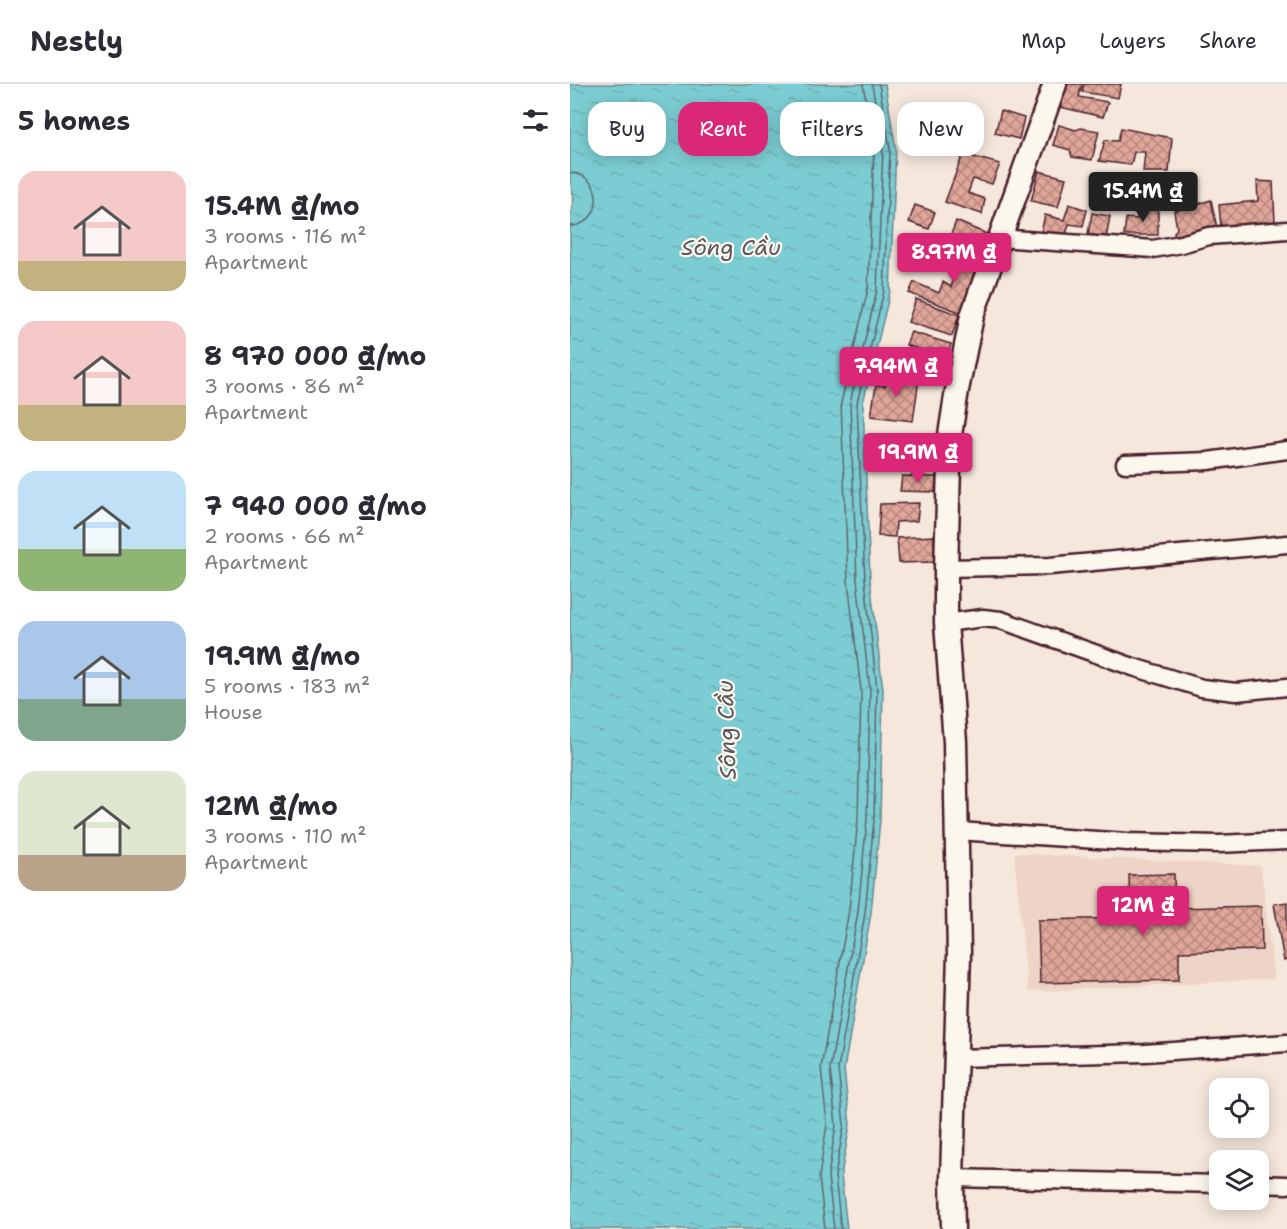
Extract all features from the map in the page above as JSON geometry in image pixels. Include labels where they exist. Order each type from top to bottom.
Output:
[{"type":"main road","points":[[953,1229],[952,1178],[959,954],[955,742],[946,623],[950,435],[972,316],[1055,84]]},
{"type":"street","points":[[999,238],[1153,249],[1209,236],[1287,230]]},
{"type":"street","points":[[1125,464],[1208,461],[1287,450]]},
{"type":"street","points":[[946,568],[1050,566],[1287,544]]},
{"type":"street","points":[[946,623],[983,618],[1001,620],[1132,667],[1202,688],[1236,692],[1287,687]]},
{"type":"street","points":[[957,831],[1128,842],[1218,844],[1287,841]]},
{"type":"street","points":[[955,1058],[1145,1053],[1287,1043]]},
{"type":"street","points":[[952,1178],[1209,1184]]},
{"type":"street","points":[[1269,1184],[1287,1185]]},
{"type":"shaded area","points":[[1014,853],[1261,866],[1274,979],[1028,992]]},
{"type":"water","name":"Sông Cầu","points":[[570,84],[885,84],[896,149],[890,292],[863,403],[870,579],[883,690],[880,820],[871,913],[844,1069],[850,1125],[841,1175],[847,1229],[570,1229],[570,218],[574,199],[570,180]]},
{"type":"building","points":[[1067,84],[1082,84],[1079,97],[1108,102],[1103,117],[1060,107]]},
{"type":"building","points":[[1084,84],[1121,84],[1118,98],[1082,92]]},
{"type":"building","points":[[1001,111],[1024,118],[1019,139],[995,133]]},
{"type":"building","points":[[1059,125],[1076,130],[1081,128],[1099,131],[1092,160],[1072,157],[1070,150],[1053,145]]},
{"type":"building","points":[[1121,128],[1172,138],[1169,172],[1143,172],[1145,152],[1134,152],[1131,165],[1099,161],[1105,140],[1118,141]]},
{"type":"building","points":[[962,156],[1000,164],[992,184],[973,179],[968,193],[985,199],[982,214],[945,202]]},
{"type":"building","points":[[1039,171],[1066,178],[1058,207],[1031,201]]},
{"type":"building","points":[[1185,176],[1198,192],[1188,198],[1182,193],[1161,207],[1152,196]]},
{"type":"building","points":[[1257,181],[1273,182],[1275,222],[1221,227],[1219,205],[1258,201]]},
{"type":"building","points":[[1211,200],[1217,228],[1187,233],[1189,239],[1177,242],[1174,232],[1177,229],[1174,211]]},
{"type":"building","points":[[1069,204],[1087,210],[1083,226],[1069,224],[1065,238],[1040,237],[1045,215],[1064,220]]},
{"type":"building","points":[[915,205],[935,212],[929,229],[909,222]]},
{"type":"building","points":[[1140,206],[1158,208],[1158,235],[1124,235],[1126,218],[1137,219]]},
{"type":"building","points":[[1092,213],[1110,216],[1106,239],[1087,239]]},
{"type":"building","points":[[956,221],[989,235],[985,249],[950,237]]},
{"type":"building","points":[[965,248],[983,255],[962,313],[909,293],[914,282],[939,293],[943,282],[951,287]]},
{"type":"building","points":[[916,299],[959,315],[952,336],[908,322]]},
{"type":"building","points":[[911,332],[951,344],[947,357],[937,353],[932,367],[919,364],[925,351],[906,345]]},
{"type":"building","points":[[889,374],[919,379],[913,421],[871,416],[876,385],[885,386]]},
{"type":"building","points":[[902,476],[936,477],[935,492],[900,491]]},
{"type":"building","points":[[919,503],[917,521],[896,522],[895,537],[878,536],[880,504]]},
{"type":"building","points":[[934,536],[934,562],[899,563],[897,538]]},
{"type":"building","points":[[1174,874],[1175,908],[1261,906],[1262,950],[1179,952],[1179,980],[1040,983],[1038,920],[1130,918],[1129,875]]},
{"type":"building","points":[[1287,902],[1287,960],[1284,961],[1274,904]]}]
